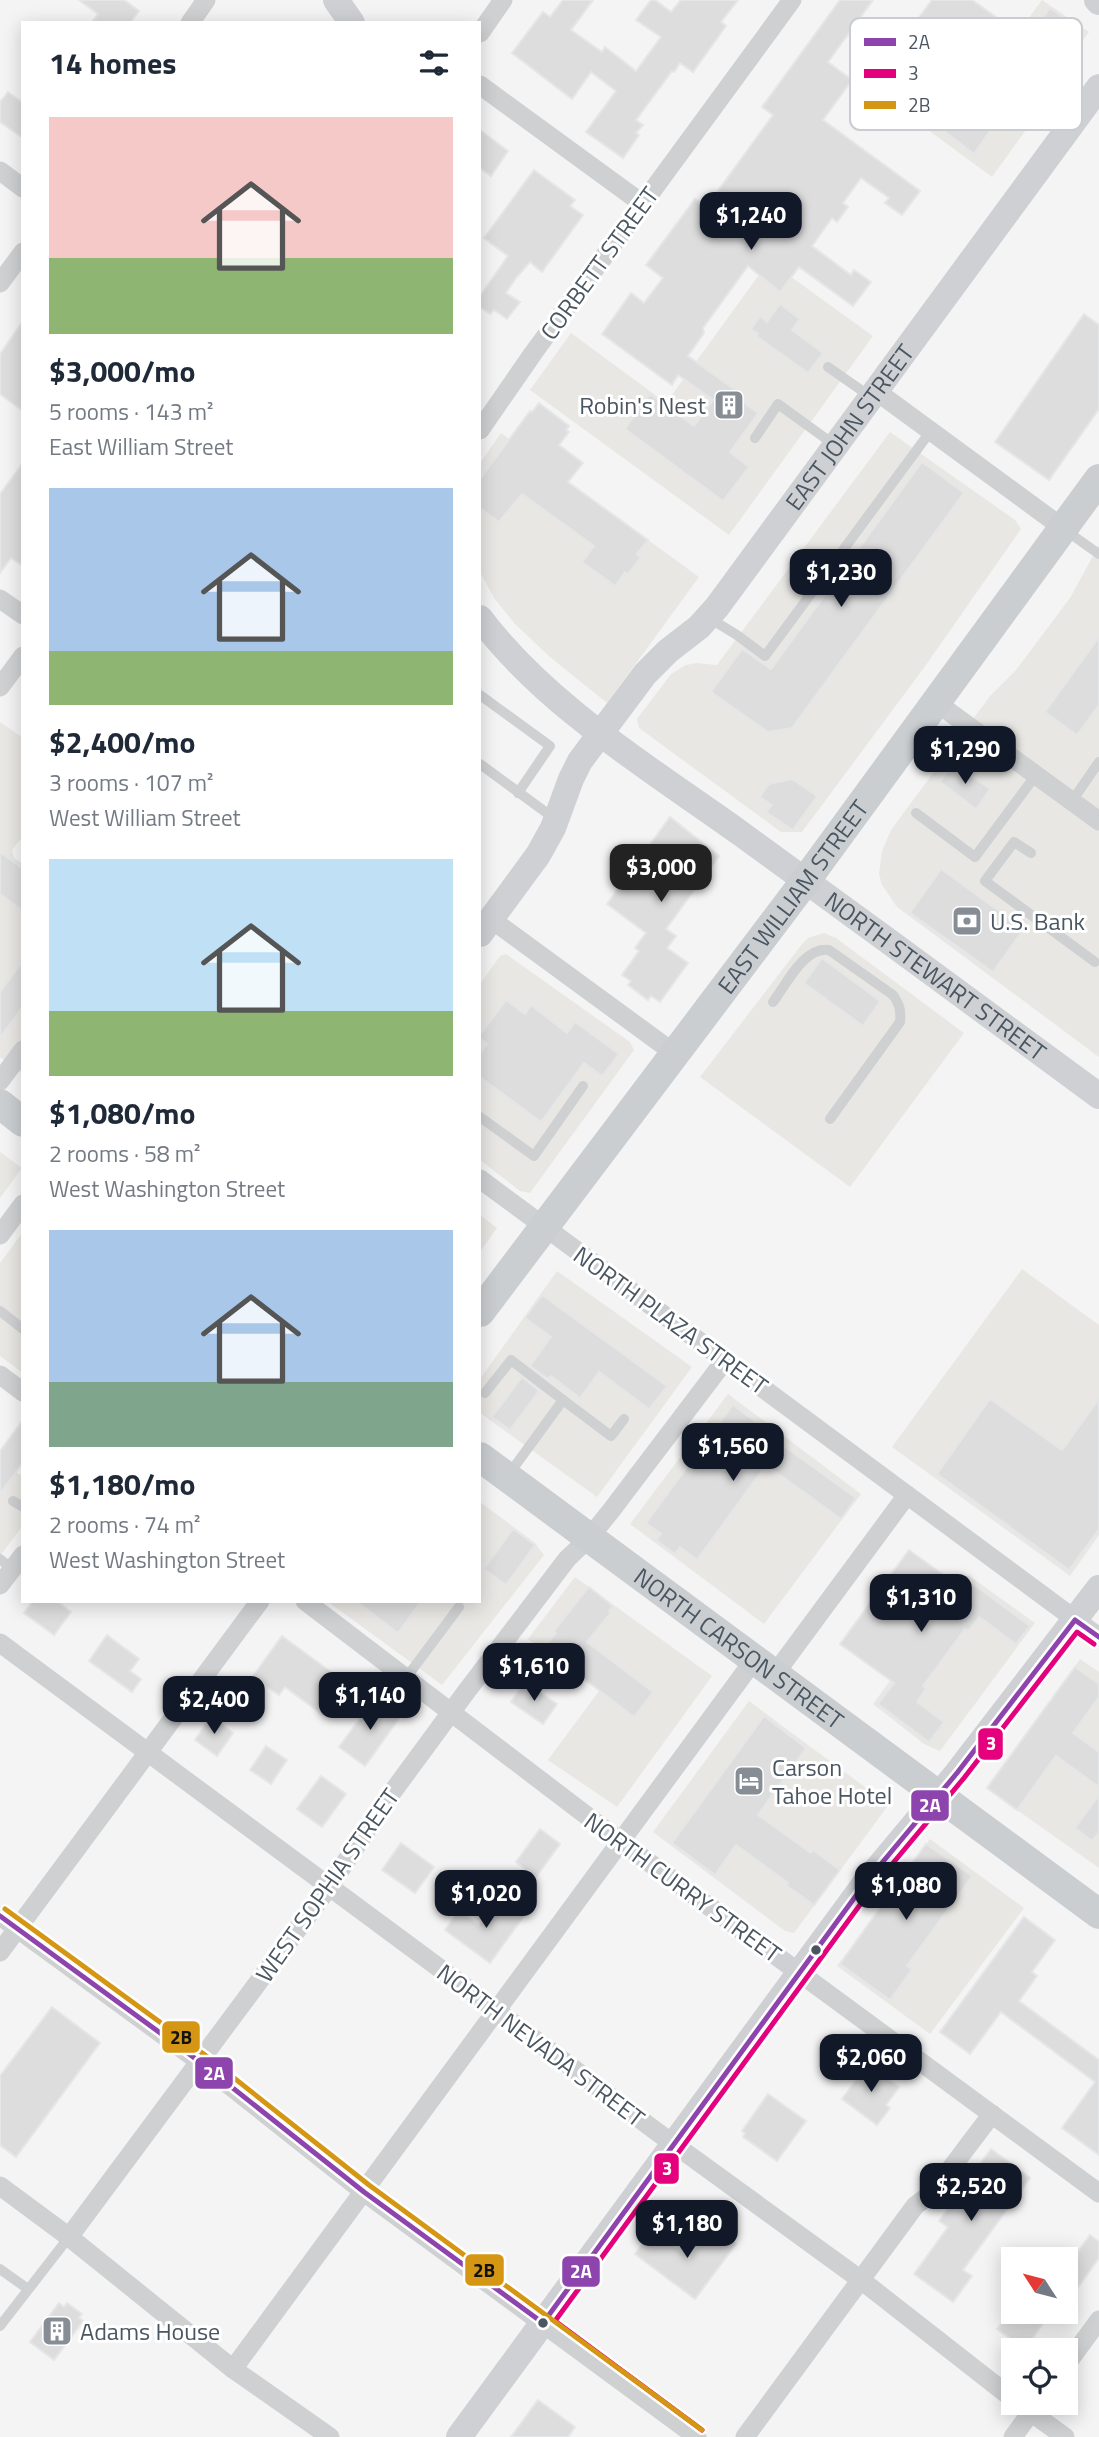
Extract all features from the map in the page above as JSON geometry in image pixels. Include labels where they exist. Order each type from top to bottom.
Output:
[{"type":"main road","name":"EAST WILLIAM STREET","points":[[481,1311],[806,880],[1099,479]]},
{"type":"main road","points":[[0,1104],[21,1120]]},
{"type":"main road","name":"NORTH CARSON STREET","points":[[481,1458],[1099,1913]]},
{"type":"street","points":[[191,21],[206,0]]},
{"type":"street","points":[[337,0],[351,21]]},
{"type":"street","points":[[481,32],[503,0]]},
{"type":"street","name":"CORBETT STREET","points":[[481,428],[505,391],[792,0]]},
{"type":"street","points":[[481,86],[643,204]]},
{"type":"street","name":"EAST JOHN STREET","points":[[1082,110],[1099,87]]},
{"type":"street","name":"EAST JOHN STREET","points":[[485,927],[538,855],[553,828],[580,761],[645,674],[708,618],[1067,130]]},
{"type":"street","points":[[0,171],[21,187]]},
{"type":"street","points":[[0,283],[21,255]]},
{"type":"street","name":"CORBETT STREET","points":[[481,411],[505,391]]},
{"type":"street","points":[[874,394],[1063,528]]},
{"type":"street","points":[[0,599],[21,614]]},
{"type":"street","name":"NORTH STEWART STREET","points":[[481,619],[508,654],[536,681],[601,733],[806,880],[1099,1097]]},
{"type":"street","points":[[0,687],[21,659]]},
{"type":"street","points":[[937,703],[1099,821]]},
{"type":"street","points":[[485,927],[674,1053]]},
{"type":"street","points":[[0,1081],[21,1053]]},
{"type":"street","name":"NORTH PLAZA STREET","points":[[481,1181],[726,1359],[1099,1637]]},
{"type":"street","points":[[0,1235],[21,1207]]},
{"type":"street","name":"WEST SOPHIA STREET","points":[[69,2237],[329,1886],[388,1798],[451,1712],[567,1559],[589,1538],[726,1359]]},
{"type":"street","points":[[233,2369],[620,1841],[907,1496]]},
{"type":"street","points":[[0,1584],[12,1561]]},
{"type":"street","points":[[459,2437],[866,1882],[1011,1705],[1099,1588]]},
{"type":"street","points":[[0,1952],[259,1603]]},
{"type":"street","name":"NORTH CURRY STREET","points":[[308,1603],[620,1841],[1099,2193]]},
{"type":"street","name":"NORTH NEVADA STREET","points":[[0,1643],[673,2144],[861,2280],[1001,2390]]},
{"type":"street","points":[[0,1916],[200,2062],[364,2192],[696,2437]]},
{"type":"street","points":[[745,2437],[915,2206],[933,2192],[992,2114]]},
{"type":"street","points":[[0,2186],[69,2237],[233,2369],[330,2437]]},
{"type":"street","points":[[1078,2349],[1099,2320]]},
{"type":"street","points":[[1013,2437],[1024,2415]]},
{"type":"street","points":[[1039,2415],[1065,2437]]},
{"type":"lane","points":[[828,367],[874,394]]},
{"type":"lane","points":[[755,439],[778,404],[836,446]]},
{"type":"lane","points":[[708,618],[765,656],[930,432]]},
{"type":"lane","points":[[1063,528],[1099,554]]},
{"type":"lane","points":[[481,696],[550,746],[518,793]]},
{"type":"lane","points":[[1072,801],[1099,762]]},
{"type":"lane","points":[[481,765],[555,819]]},
{"type":"lane","points":[[916,813],[975,857],[1036,775]]},
{"type":"lane","points":[[1031,853],[1014,842],[985,881],[1095,962]]},
{"type":"lane","points":[[773,1002],[803,962],[822,949],[829,950],[893,995],[898,1002],[900,1022],[830,1119]]},
{"type":"lane","points":[[481,1118],[534,1156],[583,1086]]},
{"type":"lane","points":[[0,1311],[21,1327]]},
{"type":"lane","points":[[485,1393],[511,1360],[611,1436],[624,1419]]},
{"type":"lane","points":[[507,1477],[563,1399]]},
{"type":"lane","points":[[13,1500],[21,1506]]},
{"type":"lane","points":[[406,1678],[459,1607]]},
{"type":"lane","points":[[0,2326],[69,2237]]},
{"type":"lane","points":[[0,2269],[28,2289]]},
{"type":"shaded area","points":[[1042,0],[1068,18],[1029,18]]},
{"type":"shaded area","points":[[1082,27],[1089,32],[1082,41]]},
{"type":"shaded area","points":[[928,130],[1026,130],[992,177]]},
{"type":"shaded area","points":[[769,261],[873,336],[729,535],[530,390],[571,333],[666,403]]},
{"type":"shaded area","points":[[890,432],[1015,520],[1021,529],[926,665],[802,832],[781,832],[639,728],[637,719],[671,674],[686,665],[717,665]]},
{"type":"shaded area","points":[[501,433],[699,577],[607,703],[550,657],[515,624],[494,598],[481,574],[481,462]]},
{"type":"shaded area","points":[[1099,545],[1099,1057],[897,907],[882,885],[879,874],[882,851],[891,830],[990,696],[1016,670],[1070,598]]},
{"type":"shaded area","points":[[0,722],[21,737],[21,839],[12,850],[14,858],[21,863],[21,1073],[0,1057]]},
{"type":"shaded area","points":[[824,933],[836,938],[964,1033],[850,1187],[700,1077],[802,944],[808,938]]},
{"type":"shaded area","points":[[506,954],[630,1042],[634,1050],[530,1193],[520,1191],[481,1161],[481,983],[500,956]]},
{"type":"shaded area","points":[[0,1152],[21,1169],[0,1198]]},
{"type":"shaded area","points":[[481,1216],[497,1228],[481,1251]]},
{"type":"shaded area","points":[[21,1235],[21,1372],[0,1356],[0,1263]]},
{"type":"shaded area","points":[[1022,1269],[1099,1325],[1099,1535],[1070,1576],[892,1447]]},
{"type":"shaded area","points":[[557,1271],[692,1367],[597,1497],[481,1414],[481,1378]]},
{"type":"shaded area","points":[[728,1394],[861,1494],[764,1624],[630,1524]]},
{"type":"shaded area","points":[[0,1460],[21,1476],[21,1528],[0,1556]]},
{"type":"shaded area","points":[[481,1503],[535,1543],[544,1555],[442,1685],[330,1603],[481,1603]]},
{"type":"shaded area","points":[[968,1575],[1035,1623],[940,1751],[924,1744],[873,1704]]},
{"type":"shaded area","points":[[575,1577],[712,1676],[617,1807],[548,1760],[599,1691],[528,1639]]},
{"type":"shaded area","points":[[1080,1659],[1099,1672],[1099,1868],[986,1788]]},
{"type":"shaded area","points":[[749,1701],[885,1802],[887,1807],[794,1933],[785,1931],[653,1832]]},
{"type":"shaded area","points":[[930,1839],[1024,1908],[930,2034],[837,1966]]},
{"type":"building","points":[[79,0],[124,0],[139,11],[132,21],[93,21],[98,14]]},
{"type":"building","points":[[563,0],[593,0],[571,30],[602,52],[605,47],[636,71],[661,37],[636,20],[651,0],[671,12],[681,0],[738,0],[721,22],[726,26],[693,72],[680,63],[636,120],[643,125],[623,158],[586,132],[616,91],[591,72],[572,99],[512,53],[543,12],[550,17]]},
{"type":"building","points":[[840,0],[873,0],[860,18],[850,18],[850,32],[828,62],[850,78],[850,83],[823,120],[920,191],[902,215],[885,203],[889,198],[861,178],[843,203],[848,207],[837,222],[832,218],[812,246],[851,275],[854,270],[871,282],[853,306],[799,267],[780,292],[748,266],[703,328],[704,333],[688,356],[738,392],[735,396],[758,413],[730,452],[749,467],[723,501],[625,429],[650,394],[694,426],[713,400],[678,375],[672,385],[602,334],[631,293],[644,303],[663,278],[646,265],[695,199],[706,207],[773,115],[762,107]]},
{"type":"building","points":[[932,0],[972,0],[996,17],[995,18],[918,18]]},
{"type":"building","points":[[1050,8],[1064,18],[1043,18]]},
{"type":"building","points":[[8,92],[21,102],[21,137],[0,122],[0,102]]},
{"type":"building","points":[[943,130],[991,130],[974,154]]},
{"type":"building","points":[[481,131],[508,151],[491,176],[481,169]]},
{"type":"building","points":[[534,170],[575,200],[570,206],[583,215],[542,272],[530,262],[516,278],[506,293],[520,302],[507,319],[494,310],[490,314],[481,308],[481,295],[508,256],[484,238]]},
{"type":"building","points":[[780,304],[800,319],[792,330],[823,353],[808,373],[756,336],[758,334],[751,329],[760,316],[767,322]]},
{"type":"building","points":[[1084,314],[1099,325],[1099,409],[1049,480],[995,442]]},
{"type":"building","points":[[21,324],[21,410],[0,394],[0,354]]},
{"type":"building","points":[[539,403],[569,426],[566,430],[569,432],[559,445],[583,463],[568,482],[648,540],[637,554],[641,557],[615,586],[582,562],[594,546],[522,494],[499,522],[481,509],[481,478],[530,411]]},
{"type":"building","points":[[922,462],[964,493],[792,728],[768,732],[711,692],[742,649],[771,669]]},
{"type":"building","points":[[21,466],[21,565],[11,558],[0,573],[0,494]]},
{"type":"building","points":[[1099,637],[1099,705],[1077,735],[1045,712]]},
{"type":"building","points":[[954,763],[990,789],[976,809],[940,782]]},
{"type":"building","points":[[792,779],[817,796],[793,830],[766,812],[772,805],[760,797],[769,784]]},
{"type":"building","points":[[670,817],[719,856],[666,929],[676,936],[667,948],[688,963],[660,1002],[651,996],[648,1000],[628,985],[631,981],[622,975],[639,951],[635,948],[646,933],[607,904]]},
{"type":"building","points":[[0,852],[21,868],[21,910],[0,894]]},
{"type":"building","name":"U.S. Bank","points":[[941,869],[1024,929],[993,972],[910,913]]},
{"type":"building","points":[[822,958],[880,1001],[863,1026],[804,983]]},
{"type":"building","points":[[21,964],[21,1009],[0,1038],[0,992]]},
{"type":"building","points":[[506,1000],[525,1014],[531,1005],[567,1033],[575,1022],[619,1054],[602,1076],[584,1063],[541,1122],[481,1078],[481,1053],[487,1044],[481,1039],[481,1034]]},
{"type":"building","points":[[542,1295],[667,1386],[649,1409],[599,1372],[580,1398],[551,1376],[548,1379],[530,1366],[551,1337],[525,1318]]},
{"type":"building","points":[[522,1377],[539,1391],[510,1430],[492,1417]]},
{"type":"building","points":[[990,1399],[1062,1450],[1099,1399],[1099,1529],[1069,1570],[937,1474]]},
{"type":"building","points":[[733,1405],[783,1442],[781,1444],[856,1498],[841,1519],[766,1465],[697,1560],[680,1547],[675,1554],[656,1540],[661,1534],[646,1523]]},
{"type":"building","points":[[21,1423],[21,1465],[0,1494],[0,1451]]},
{"type":"building","points":[[513,1529],[535,1545],[506,1585],[484,1569]]},
{"type":"building","points":[[909,1550],[963,1589],[969,1581],[1030,1626],[1016,1644],[979,1617],[968,1631],[965,1629],[923,1686],[926,1688],[917,1702],[944,1722],[929,1742],[878,1704],[894,1683],[840,1644]]},
{"type":"building","points":[[589,1587],[613,1606],[587,1642],[653,1692],[634,1717],[544,1648]]},
{"type":"building","points":[[32,1603],[60,1603],[71,1612],[54,1635],[24,1613]]},
{"type":"building","points":[[359,1603],[420,1603],[398,1633]]},
{"type":"building","points":[[107,1635],[139,1659],[130,1671],[141,1679],[132,1692],[89,1661]]},
{"type":"building","points":[[282,1636],[346,1683],[323,1715],[285,1687],[279,1695],[253,1676]]},
{"type":"building","points":[[1075,1667],[1099,1684],[1099,1697],[1073,1733],[1099,1752],[1099,1787],[1056,1756],[1017,1810],[987,1788]]},
{"type":"building","points":[[525,1682],[557,1704],[543,1724],[511,1702]]},
{"type":"building","points":[[375,1698],[400,1717],[365,1766],[339,1747]]},
{"type":"building","name":"Carson Tahoe Hotel","points":[[764,1716],[806,1748],[758,1815],[840,1870],[814,1905],[736,1845],[715,1875],[672,1843]]},
{"type":"building","points":[[211,1717],[233,1733],[217,1756],[195,1740]]},
{"type":"building","points":[[266,1746],[287,1760],[271,1784],[250,1770]]},
{"type":"building","points":[[321,1776],[346,1794],[322,1827],[297,1809]]},
{"type":"building","points":[[1099,1795],[1099,1832],[1092,1841],[1075,1828]]},
{"type":"building","points":[[540,1829],[560,1844],[536,1877],[516,1862]]},
{"type":"building","points":[[401,1843],[434,1867],[415,1893],[382,1870]]},
{"type":"building","points":[[926,1844],[972,1876],[907,1966],[912,1969],[890,2000],[840,1964]]},
{"type":"building","points":[[499,1898],[524,1916],[490,1963],[445,1930],[459,1910],[479,1925]]},
{"type":"building","points":[[1024,1917],[1055,1940],[1032,1972],[1037,1976],[1019,2001],[1099,2060],[1099,2155],[1062,2128],[1095,2082],[1001,2012],[970,2054],[940,2032]]},
{"type":"building","points":[[52,2007],[100,2043],[16,2157],[0,2145],[0,2076]]},
{"type":"building","points":[[868,2064],[899,2087],[886,2105],[890,2108],[877,2125],[842,2099]]},
{"type":"building","points":[[768,2094],[806,2121],[777,2161],[743,2137],[745,2133],[742,2131]]},
{"type":"building","points":[[991,2149],[1030,2178],[963,2270],[972,2276],[953,2302],[914,2274],[948,2227],[939,2221]]},
{"type":"building","points":[[713,2227],[736,2244],[695,2299],[635,2254],[653,2230],[690,2258]]},
{"type":"building","points":[[1090,2235],[1099,2242],[1099,2258],[1078,2287],[1078,2252]]},
{"type":"building","name":"Adams House","points":[[59,2303],[64,2307],[67,2303],[82,2314],[79,2318],[83,2321],[54,2360],[30,2342]]},
{"type":"building","points":[[1001,2324],[1043,2324],[1033,2338],[1010,2338],[997,2329]]},
{"type":"building","points":[[538,2400],[575,2427],[568,2437],[511,2437]]},
{"type":"transit line","name":"2A","points":[[0,1916],[200,2062],[364,2192],[543,2323],[866,1882],[957,1773],[1075,1620],[1099,1637]]},
{"type":"transit line","name":"3","points":[[702,2430],[555,2321],[873,1887],[964,1778],[1077,1632],[1094,1644]]},
{"type":"transit line","name":"2B","points":[[5,1909],[205,2055],[369,2185],[702,2430]]},
{"type":"place","name":"Robin's Nest","points":[[729,405]]},
{"type":"place","name":"U.S. Bank","points":[[967,921]]},
{"type":"place","name":"Carson Tahoe Hotel","points":[[749,1781]]},
{"type":"place","name":"Adams House","points":[[57,2331]]}]
